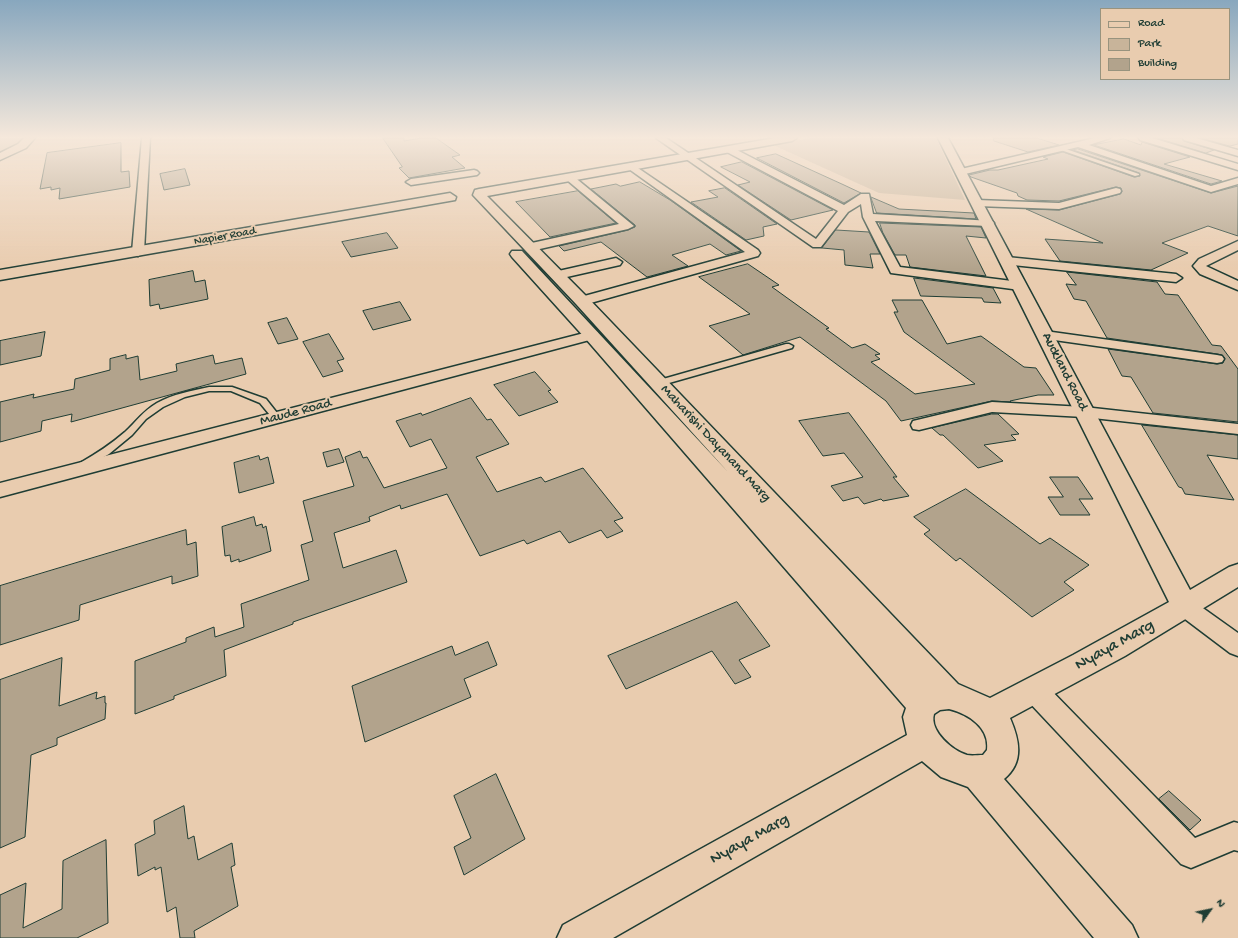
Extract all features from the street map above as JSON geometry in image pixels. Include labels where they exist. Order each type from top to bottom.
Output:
[{"type":"street","points":[[138,252],[143,182]]},
{"type":"street","points":[[452,182],[464,194]]},
{"type":"street","name":"Napier Road","points":[[0,275],[464,194],[545,182]]},
{"type":"street","points":[[531,247],[628,226],[575,182]]},
{"type":"street","points":[[582,302],[754,253],[653,182]]},
{"type":"street","points":[[726,182],[817,245],[844,210],[865,196],[868,217],[895,270],[1020,286]]},
{"type":"street","points":[[790,182],[844,210]]},
{"type":"street","name":"Auckland Road","points":[[965,182],[1185,607]]},
{"type":"street","points":[[1189,182],[1210,189],[1234,182]]},
{"type":"street","points":[[977,203],[1058,206],[1116,191]]},
{"type":"street","name":"Maharishi Dayanand Marg","points":[[464,194],[531,247],[659,383],[936,700]]},
{"type":"street","name":"Maharishi Dayanand Marg","points":[[464,194],[592,335],[936,700]]},
{"type":"street","points":[[868,217],[988,223]]},
{"type":"street","points":[[1238,245],[1203,262],[1199,266],[1204,271],[1238,286]]},
{"type":"street","points":[[1006,261],[1176,278]]},
{"type":"street","points":[[558,276],[616,262]]},
{"type":"street","name":"Maude Road","points":[[0,490],[592,335]]},
{"type":"street","points":[[1045,336],[1217,359]]},
{"type":"street","points":[[919,425],[992,407],[1084,412],[1238,429]]},
{"type":"street","name":"Nyaya Marg","points":[[988,714],[1035,691],[1185,607],[1238,574]]},
{"type":"street","points":[[1185,607],[1238,646]]},
{"type":"street","points":[[1035,691],[1191,854],[1234,836],[1238,837]]},
{"type":"street","points":[[936,700],[970,701],[988,714],[999,728],[1004,744],[1002,758],[993,768],[977,773],[957,769],[939,758],[925,742],[919,728],[919,716],[936,700]]},
{"type":"street","name":"Nyaya Marg","points":[[576,938],[925,742]]},
{"type":"street","points":[[977,773],[1119,938]]},
{"type":"lane","points":[[659,383],[789,346]]},
{"type":"lane","points":[[72,472],[106,452],[129,433],[143,417],[160,405],[182,395],[209,389],[232,389],[263,401],[277,418]]},
{"type":"green space","points":[[854,182],[956,182],[965,200],[879,193]]},
{"type":"building","points":[[41,182],[130,182],[130,187],[59,199],[60,188],[51,190],[51,187],[40,189]]},
{"type":"building","points":[[162,182],[189,182],[190,185],[164,190]]},
{"type":"building","points":[[640,182],[670,200],[741,251],[726,255],[710,244],[672,255],[688,266],[647,277],[601,242],[564,251],[559,246],[628,230],[635,227],[635,225],[591,189],[616,184],[620,186]]},
{"type":"building","points":[[750,182],[779,182],[833,210],[791,220],[738,185]]},
{"type":"building","points":[[803,182],[837,182],[861,193],[844,203]]},
{"type":"building","points":[[985,182],[1177,182],[1211,193],[1238,186],[1238,236],[1208,226],[1162,243],[1188,253],[1151,270],[1060,261],[1045,239],[1103,243],[1026,209],[1059,210],[1120,194],[1122,192],[1121,188],[1116,187],[1059,201],[1027,200],[1018,196],[1017,193]]},
{"type":"building","points":[[1204,182],[1219,182],[1211,184]]},
{"type":"building","points":[[725,188],[777,224],[763,227],[764,236],[746,240],[691,202],[718,197],[709,191]]},
{"type":"building","points":[[578,191],[616,223],[550,237],[516,202]]},
{"type":"building","points":[[871,197],[899,209],[974,213],[976,219],[877,213]]},
{"type":"building","points":[[880,223],[981,227],[986,238],[966,236],[986,276],[910,267],[906,255],[895,255],[883,233]]},
{"type":"building","points":[[836,230],[869,232],[880,254],[870,254],[873,268],[845,265],[844,250],[822,248]]},
{"type":"building","points":[[387,233],[398,248],[351,257],[342,242]]},
{"type":"building","points":[[748,264],[779,285],[772,287],[829,328],[826,329],[852,348],[865,344],[880,354],[875,355],[880,359],[871,362],[915,394],[975,384],[904,332],[894,312],[898,312],[892,300],[922,300],[947,344],[981,336],[1024,367],[1036,368],[1054,395],[1038,395],[1010,401],[1011,402],[992,401],[901,421],[886,401],[800,337],[743,355],[709,326],[750,314],[699,277]]},
{"type":"building","points":[[193,271],[195,282],[205,280],[208,299],[160,309],[159,304],[150,306],[149,280]]},
{"type":"building","points":[[1067,272],[1157,282],[1165,294],[1178,295],[1212,345],[1221,346],[1238,369],[1238,422],[1153,413],[1131,377],[1122,376],[1108,349],[1217,364],[1223,363],[1225,358],[1222,355],[1217,354],[1107,338],[1086,301],[1074,299],[1066,284],[1076,285]]},
{"type":"building","points":[[914,278],[993,288],[1001,303],[984,302],[982,298],[921,296]]},
{"type":"building","points":[[400,302],[411,320],[373,330],[363,311]]},
{"type":"building","points":[[287,318],[298,339],[278,344],[268,323]]},
{"type":"building","points":[[45,332],[41,356],[0,365],[0,341]]},
{"type":"building","points":[[329,334],[344,359],[337,361],[343,371],[323,377],[303,342]]},
{"type":"building","points":[[126,355],[126,359],[138,356],[140,380],[177,371],[176,364],[213,355],[215,364],[242,358],[246,374],[71,422],[72,414],[42,421],[41,431],[0,442],[0,402],[34,394],[33,398],[74,389],[75,379],[110,370],[110,359]]},
{"type":"building","points":[[535,372],[551,390],[548,391],[558,402],[519,416],[494,385]]},
{"type":"building","points":[[471,398],[487,420],[491,419],[509,444],[476,457],[497,492],[541,477],[545,482],[583,468],[623,518],[614,521],[623,531],[607,538],[601,530],[569,543],[560,531],[527,544],[524,540],[480,556],[447,494],[401,509],[400,505],[369,517],[370,521],[334,533],[343,568],[396,550],[407,582],[293,622],[293,624],[224,650],[226,676],[174,696],[174,699],[135,714],[135,661],[186,642],[186,638],[214,627],[215,637],[244,627],[241,604],[309,580],[301,545],[313,541],[303,501],[354,486],[345,457],[360,451],[363,458],[367,457],[384,488],[447,468],[431,439],[410,447],[396,421],[421,413],[422,415]]},
{"type":"building","points":[[849,413],[897,477],[893,477],[909,496],[883,501],[881,499],[864,504],[858,497],[843,501],[831,486],[863,477],[844,453],[823,456],[799,421]]},
{"type":"building","points":[[992,414],[998,414],[1019,434],[1011,435],[1016,440],[984,445],[1003,461],[978,468],[943,435],[940,435],[932,428]]},
{"type":"building","points":[[1142,425],[1238,435],[1238,459],[1207,455],[1234,500],[1185,494],[1182,488],[1179,487]]},
{"type":"building","points":[[339,449],[344,462],[327,467],[323,453]]},
{"type":"building","points":[[259,456],[260,460],[268,457],[274,483],[239,493],[234,463]]},
{"type":"building","points":[[1050,477],[1078,477],[1093,499],[1079,499],[1090,515],[1060,515],[1048,497],[1063,497]]},
{"type":"building","points":[[966,489],[1040,544],[1050,538],[1089,565],[1064,582],[1074,590],[1032,617],[960,558],[956,561],[924,534],[930,530],[914,517]]},
{"type":"building","points":[[254,517],[256,526],[262,524],[263,528],[266,526],[271,551],[239,562],[239,559],[231,562],[230,555],[225,556],[222,527]]},
{"type":"building","points":[[186,530],[187,545],[196,542],[198,576],[172,584],[172,576],[80,605],[79,620],[0,645],[0,586]]},
{"type":"building","points":[[737,602],[770,646],[739,660],[751,677],[735,684],[712,651],[626,689],[608,656]]},
{"type":"building","points":[[488,642],[497,665],[464,679],[471,697],[365,742],[352,686],[452,646],[455,655]]},
{"type":"building","points":[[62,658],[59,706],[97,692],[96,699],[105,696],[105,719],[57,738],[57,745],[31,755],[25,837],[0,848],[0,680]]},
{"type":"building","points":[[496,774],[525,839],[464,875],[454,847],[471,838],[454,796]]},
{"type":"building","points":[[1169,791],[1201,820],[1190,830],[1159,799]]},
{"type":"building","points":[[184,806],[188,839],[194,836],[198,860],[232,843],[235,865],[231,867],[238,906],[194,931],[195,938],[180,938],[176,907],[167,912],[161,867],[155,870],[155,867],[138,876],[135,844],[155,834],[154,821]]},
{"type":"building","points":[[106,840],[108,923],[77,938],[0,938],[0,895],[26,883],[23,928],[62,909],[63,861]]}]
